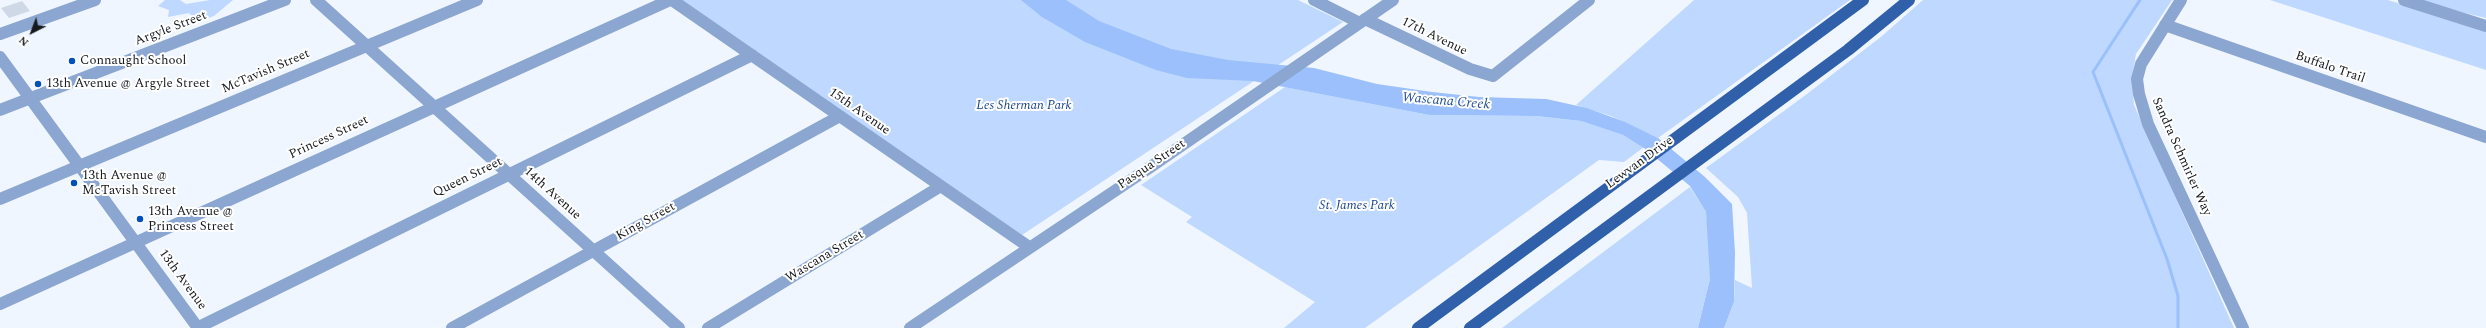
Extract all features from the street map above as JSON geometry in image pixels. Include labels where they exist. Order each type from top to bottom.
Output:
[{"type":"main road","name":"Lewvan Drive","points":[[1418,328],[1630,170],[1863,0]]},
{"type":"main road","points":[[1470,328],[1848,50],[1909,0]]},
{"type":"street","points":[[0,34],[95,0]]},
{"type":"street","name":"Argyle Street","points":[[0,110],[285,0]]},
{"type":"street","name":"14th Avenue","points":[[316,0],[679,328]]},
{"type":"street","name":"McTavish Street","points":[[0,199],[366,45],[477,0]]},
{"type":"street","name":"15th Avenue","points":[[671,0],[1029,247]]},
{"type":"street","name":"Princess Street","points":[[0,304],[434,106],[671,0]]},
{"type":"street","name":"17th Avenue","points":[[1314,0],[1470,69],[1493,76],[1589,0]]},
{"type":"street","name":"Pasqua Street","points":[[910,328],[1242,105],[1393,0]]},
{"type":"street","name":"Sandra Schmirler Way","points":[[2181,0],[2141,64],[2137,78],[2142,109],[2243,328]]},
{"type":"street","points":[[2404,0],[2486,26]]},
{"type":"street","points":[[2416,4],[2486,20]]},
{"type":"street","name":"Buffalo Trail","points":[[2165,25],[2486,137]]},
{"type":"street","name":"Queen Street","points":[[198,328],[752,55]]},
{"type":"street","name":"13th Avenue","points":[[0,57],[198,328]]},
{"type":"street","name":"King Street","points":[[452,328],[840,116]]},
{"type":"street","name":"Wascana Street","points":[[708,328],[941,186]]},
{"type":"green space","points":[[165,0],[180,0],[186,4],[210,0],[233,0],[214,16],[198,22],[189,13],[168,17],[169,10],[158,6]]},
{"type":"green space","name":"Les Sherman Park","points":[[679,0],[1298,0],[1343,22],[1022,235]]},
{"type":"green space","points":[[1694,0],[1850,0],[1658,138],[1611,116],[1576,105]]},
{"type":"green space","points":[[1923,0],[2172,0],[2136,54],[2132,76],[2134,105],[2234,328],[1724,328],[1734,302],[1735,280],[1752,288],[1747,213],[1738,197],[1706,168],[1807,94],[1882,36]]},
{"type":"green space","points":[[2270,0],[2388,0],[2486,31],[2486,70]]},
{"type":"green space","points":[[2418,0],[2486,0],[2486,18],[2465,13]]},
{"type":"green space","name":"St. James Park","points":[[1285,87],[1429,115],[1536,116],[1581,121],[1623,135],[1644,147],[1624,162],[1599,160],[1365,328],[1284,328],[1315,302],[1186,222],[1192,217],[1141,185]]},
{"type":"green space","points":[[1690,187],[1706,212],[1710,254],[1710,279],[1698,328],[1502,328]]},
{"type":"water","name":"Wascana Creek","points":[[1021,0],[1066,0],[1099,21],[1171,49],[1228,60],[1314,68],[1377,84],[1432,92],[1479,97],[1546,99],[1587,108],[1625,122],[1658,138],[1705,177],[1732,204],[1735,253],[1734,302],[1724,328],[1698,328],[1710,279],[1706,212],[1690,186],[1644,148],[1623,135],[1581,121],[1536,116],[1429,115],[1253,81],[1187,78],[1156,70],[1085,42],[1042,17]]},
{"type":"building","points":[[22,1],[30,11],[9,18],[1,8]]},
{"type":"waterway","points":[[2140,0],[2093,72],[2167,259],[2178,296],[2178,328]]},
{"type":"place","name":"Connaught School","points":[[72,61]]},
{"type":"place","name":"13th Avenue @ Argyle Street","points":[[38,84]]},
{"type":"place","name":"13th Avenue @ McTavish Street","points":[[74,183]]},
{"type":"place","name":"13th Avenue @ Princess Street","points":[[140,219]]}]
